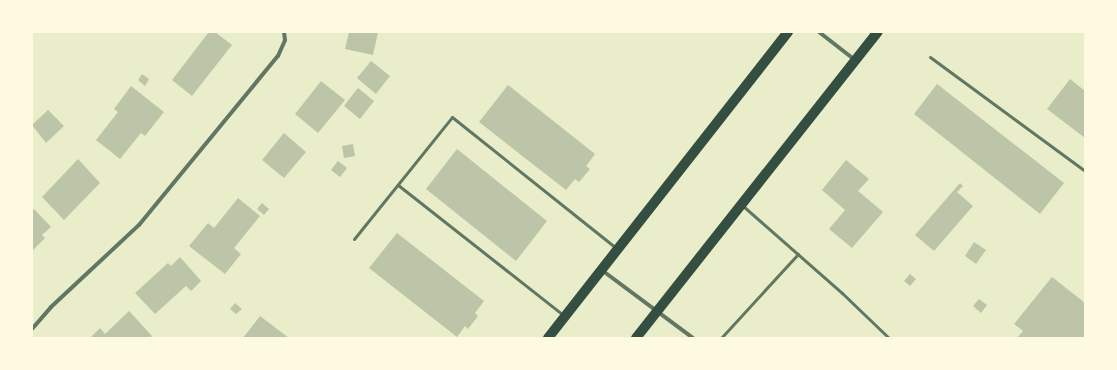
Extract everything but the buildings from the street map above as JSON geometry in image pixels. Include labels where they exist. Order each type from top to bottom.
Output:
[{"type":"main road","points":[[548,338],[603,271],[788,32]]},
{"type":"main road","points":[[636,338],[878,32]]},
{"type":"street","points":[[32,329],[51,307],[139,225],[278,56],[285,40],[284,32]]},
{"type":"street","points":[[819,32],[855,61]]},
{"type":"street","points":[[603,271],[658,310],[693,338]]},
{"type":"lane","points":[[930,57],[1085,171]]},
{"type":"lane","points":[[354,239],[452,117],[619,250]]},
{"type":"lane","points":[[398,185],[565,317]]},
{"type":"lane","points":[[742,205],[798,254],[889,338]]},
{"type":"lane","points":[[721,338],[798,254]]}]
